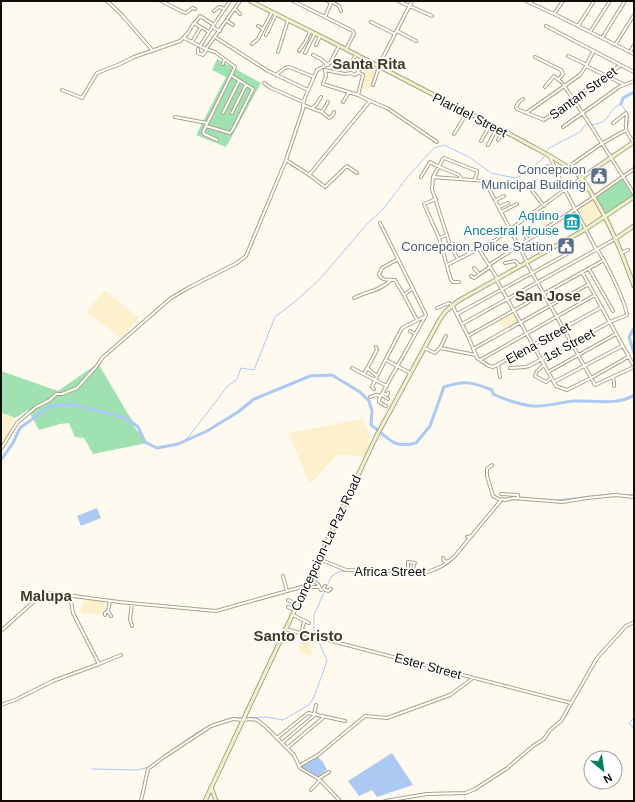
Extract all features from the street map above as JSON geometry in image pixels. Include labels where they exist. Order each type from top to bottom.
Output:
[{"type":"main road","name":"Plaridel Street","points":[[250,1],[490,124],[568,167],[581,178],[594,197],[615,239],[634,286]]},
{"type":"main road","points":[[581,178],[634,143]]},
{"type":"main road","name":"Concepcion-La Paz Road","points":[[205,801],[377,434],[446,311],[452,305],[586,229],[634,196]]},
{"type":"main road","points":[[615,239],[634,226]]},
{"type":"main road","points":[[211,787],[216,801]]},
{"type":"street","points":[[107,1],[116,8],[153,51]]},
{"type":"street","points":[[161,1],[186,13],[192,8],[195,9]]},
{"type":"street","points":[[200,46],[230,1]]},
{"type":"street","points":[[198,50],[198,53],[203,55],[240,1]]},
{"type":"street","points":[[293,1],[354,32],[345,49]]},
{"type":"street","points":[[328,1],[339,6],[341,11]]},
{"type":"street","points":[[398,1],[432,16]]},
{"type":"street","points":[[373,85],[379,67],[412,1]]},
{"type":"street","points":[[526,1],[634,54]]},
{"type":"street","points":[[554,14],[563,1]]},
{"type":"street","points":[[578,26],[594,1]]},
{"type":"street","points":[[590,32],[610,1]]},
{"type":"street","points":[[602,38],[625,1]]},
{"type":"street","points":[[325,17],[332,2]]},
{"type":"street","points":[[214,11],[219,7],[225,9]]},
{"type":"street","points":[[235,9],[240,14]]},
{"type":"street","points":[[252,44],[258,40],[263,29],[274,13]]},
{"type":"street","points":[[266,36],[274,13]]},
{"type":"street","points":[[615,45],[634,15]]},
{"type":"street","points":[[62,90],[82,98],[98,73],[134,57],[180,41],[184,38],[193,23],[200,16],[220,31]]},
{"type":"street","points":[[278,52],[288,20]]},
{"type":"street","points":[[227,21],[233,25]]},
{"type":"street","points":[[371,22],[395,34]]},
{"type":"street","points":[[193,23],[209,32]]},
{"type":"street","points":[[258,26],[263,29]]},
{"type":"street","points":[[546,26],[593,52],[634,72]]},
{"type":"street","points":[[192,42],[201,27]]},
{"type":"street","points":[[397,30],[416,40]]},
{"type":"street","points":[[299,51],[306,42],[310,31]]},
{"type":"street","points":[[305,54],[315,33]]},
{"type":"street","points":[[316,45],[320,36]]},
{"type":"street","points":[[215,37],[276,75],[308,90]]},
{"type":"street","points":[[184,38],[215,52],[235,68],[203,133],[217,140]]},
{"type":"street","points":[[630,52],[634,45]]},
{"type":"street","points":[[1,449],[16,424],[36,407],[50,400],[56,394],[62,394],[77,388],[102,358],[171,298],[237,263],[246,256],[286,160],[303,109],[303,102],[317,69],[328,64],[339,46]]},
{"type":"street","points":[[523,100],[519,102],[516,108],[526,113],[563,84],[580,75],[593,52]]},
{"type":"street","points":[[313,55],[328,64]]},
{"type":"street","points":[[346,62],[350,64],[356,55]]},
{"type":"street","points":[[568,56],[623,84]]},
{"type":"street","points":[[535,57],[562,70],[563,74],[559,79]]},
{"type":"street","points":[[223,64],[224,60]]},
{"type":"street","points":[[325,70],[344,74],[351,73],[355,75],[365,60]]},
{"type":"street","name":"Santan Street","points":[[526,113],[544,120],[621,66]]},
{"type":"street","points":[[276,75],[287,67],[314,77]]},
{"type":"street","points":[[324,67],[326,75],[323,84],[358,95],[387,108],[437,142]]},
{"type":"street","points":[[358,72],[363,76],[358,95]]},
{"type":"street","points":[[175,117],[207,124],[230,133],[253,90],[232,76]]},
{"type":"street","points":[[545,87],[554,76],[559,79],[602,143],[634,196]]},
{"type":"street","points":[[223,113],[239,81]]},
{"type":"street","points":[[563,127],[623,84],[634,81]]},
{"type":"street","points":[[264,83],[271,88],[303,102]]},
{"type":"street","points":[[232,113],[246,85]]},
{"type":"street","points":[[343,102],[348,92]]},
{"type":"street","points":[[312,108],[316,106],[321,97]]},
{"type":"street","points":[[309,175],[370,101]]},
{"type":"street","points":[[322,112],[328,102]]},
{"type":"street","points":[[303,105],[322,112],[329,118],[333,116],[334,112]]},
{"type":"street","points":[[454,134],[467,113]]},
{"type":"street","points":[[613,123],[626,113],[628,119],[626,130],[634,143]]},
{"type":"street","points":[[481,141],[490,124]]},
{"type":"street","points":[[488,145],[497,128]]},
{"type":"street","points":[[568,167],[602,143],[626,130]]},
{"type":"street","points":[[498,140],[503,131]]},
{"type":"street","points":[[468,336],[604,260],[575,209],[554,167],[551,165],[547,155]]},
{"type":"street","points":[[458,259],[450,245],[432,188],[433,177],[444,158],[477,171],[475,179]]},
{"type":"street","points":[[286,160],[325,187],[347,166],[356,173]]},
{"type":"street","points":[[421,177],[430,162],[438,167],[459,175],[461,178]]},
{"type":"street","points":[[538,170],[551,165]]},
{"type":"street","points":[[548,170],[554,167]]},
{"type":"street","points":[[471,276],[473,278],[634,169]]},
{"type":"street","points":[[433,177],[485,180],[511,230],[518,247],[595,385],[634,367],[582,272]]},
{"type":"street","points":[[447,265],[480,249],[511,230],[581,178]]},
{"type":"street","points":[[527,184],[544,206]]},
{"type":"street","points":[[496,200],[504,196]]},
{"type":"street","points":[[436,199],[424,204],[439,238],[452,282],[459,282]]},
{"type":"street","points":[[499,207],[508,203]]},
{"type":"street","points":[[501,212],[517,204]]},
{"type":"street","points":[[380,223],[426,315],[382,395],[379,402],[386,406]]},
{"type":"street","points":[[523,232],[528,240]]},
{"type":"street","points":[[439,238],[447,235]]},
{"type":"street","points":[[462,324],[615,239]]},
{"type":"street","points":[[480,249],[556,386],[565,390],[591,378],[628,357]]},
{"type":"street","points":[[621,253],[628,250]]},
{"type":"street","points":[[457,314],[567,254]]},
{"type":"street","points":[[398,258],[381,270],[379,274],[380,277],[387,280],[395,280],[417,320]]},
{"type":"street","name":"1st Street","points":[[510,368],[525,367],[541,360],[610,322],[626,316],[627,312],[604,260]]},
{"type":"street","points":[[505,263],[515,261],[520,266]]},
{"type":"street","points":[[474,268],[479,274]]},
{"type":"street","points":[[589,268],[613,311]]},
{"type":"street","points":[[354,298],[378,288],[382,288],[391,280]]},
{"type":"street","points":[[473,349],[589,284]]},
{"type":"street","points":[[404,295],[413,288]]},
{"type":"street","points":[[480,360],[595,295]]},
{"type":"street","points":[[437,308],[449,303],[452,305],[476,355],[480,360],[489,366],[497,365],[500,377]]},
{"type":"street","name":"Elena Street","points":[[497,365],[602,307]]},
{"type":"street","points":[[374,389],[372,387],[375,380],[402,328],[425,317]]},
{"type":"street","points":[[410,331],[415,334]]},
{"type":"street","points":[[548,372],[616,334]]},
{"type":"street","points":[[424,348],[435,353],[440,348],[446,336]]},
{"type":"street","points":[[554,382],[622,346]]},
{"type":"street","points":[[364,374],[376,350],[376,347]]},
{"type":"street","points":[[440,348],[476,355]]},
{"type":"street","points":[[386,360],[410,373]]},
{"type":"street","points":[[544,365],[537,371],[535,376],[546,382],[551,378]]},
{"type":"street","points":[[352,368],[387,386]]},
{"type":"street","points":[[367,368],[377,376]]},
{"type":"street","points":[[613,378],[614,386]]},
{"type":"street","points":[[370,397],[376,395],[387,395],[388,393]]},
{"type":"street","points":[[382,395],[388,399]]},
{"type":"street","points":[[492,465],[487,469],[487,476],[494,497],[503,500],[518,498],[562,502],[616,495],[634,497]]},
{"type":"street","points":[[501,494],[516,495],[518,498]]},
{"type":"street","name":"Africa Street","points":[[318,559],[346,570],[428,572],[448,562],[458,553],[503,500]]},
{"type":"street","points":[[468,537],[472,536]]},
{"type":"street","points":[[442,558],[444,561],[448,562]]},
{"type":"street","points":[[408,567],[408,562],[415,563],[414,572]]},
{"type":"street","points":[[314,567],[319,570]]},
{"type":"street","points":[[283,576],[287,591]]},
{"type":"street","points":[[309,578],[318,584],[318,587],[321,590],[328,591],[331,589]]},
{"type":"street","points":[[1,631],[43,594],[51,593],[110,601],[216,611],[305,586],[313,588],[318,587]]},
{"type":"street","points":[[324,590],[325,586]]},
{"type":"street","points":[[70,595],[73,613],[77,623],[99,664]]},
{"type":"street","points":[[288,600],[297,604]]},
{"type":"street","points":[[105,615],[108,611],[110,601]]},
{"type":"street","points":[[132,603],[130,619],[132,626]]},
{"type":"street","points":[[288,607],[294,610]]},
{"type":"street","points":[[108,611],[112,616]]},
{"type":"street","points":[[292,615],[309,624]]},
{"type":"street","points":[[301,634],[304,621]]},
{"type":"street","points":[[385,801],[427,794],[466,793],[475,789],[506,769],[533,746],[544,739],[550,730],[563,719],[570,708],[571,702],[597,658],[626,626],[634,622]]},
{"type":"street","name":"Ester Street","points":[[285,629],[571,702]]},
{"type":"street","points":[[1,705],[17,699],[53,681],[121,655]]},
{"type":"street","points":[[299,766],[318,755],[365,716],[387,718],[450,695],[473,678]]},
{"type":"street","points":[[282,743],[315,714],[316,705]]},
{"type":"street","points":[[277,738],[308,713],[345,721]]},
{"type":"street","points":[[287,748],[325,716]]},
{"type":"street","points":[[141,801],[148,769],[195,735],[211,726],[232,720],[250,719],[256,720],[266,727],[294,755],[301,769],[319,779],[340,801]]},
{"type":"street","points":[[311,790],[319,779],[329,772]]},
{"type":"shaded area","points":[[370,64],[379,68],[368,91],[362,88],[361,84]]},
{"type":"shaded area","points":[[592,199],[602,216],[586,226],[577,210]]},
{"type":"shaded area","points":[[545,206],[555,220],[543,228],[538,220],[541,217],[538,212]]},
{"type":"shaded area","points":[[104,290],[139,317],[122,339],[87,312]]},
{"type":"shaded area","points":[[513,312],[518,322],[504,330],[499,320]]},
{"type":"shaded area","points":[[1,412],[15,418],[1,451]]},
{"type":"shaded area","points":[[363,419],[370,437],[368,442],[371,444],[364,457],[337,455],[312,482],[309,482],[288,433]]},
{"type":"shaded area","points":[[85,598],[105,601],[104,613],[80,613]]},
{"type":"shaded area","points":[[303,635],[312,638],[311,656],[301,653],[299,646]]},
{"type":"green space","points":[[217,59],[261,83],[226,147],[196,135],[226,77],[212,70]]},
{"type":"green space","points":[[622,178],[634,195],[606,214],[596,197]]},
{"type":"green space","points":[[101,361],[99,365],[133,421],[134,427],[147,443],[93,454],[84,438],[75,437],[69,423],[39,430],[28,410],[15,418],[1,412],[1,371],[58,391]]},
{"type":"water","points":[[97,508],[101,518],[81,526],[77,516]]},
{"type":"water","points":[[392,753],[413,785],[377,797],[372,790],[359,796],[348,781]]},
{"type":"water","points":[[317,756],[323,762],[327,770],[318,777],[300,767]]},
{"type":"waterway","points":[[621,104],[623,98],[634,92]]},
{"type":"waterway","points":[[546,152],[549,148],[580,132],[585,125],[602,122],[614,108],[621,104],[629,116],[628,126]]},
{"type":"waterway","points":[[186,440],[227,387],[237,379],[241,368],[254,370],[275,317],[297,300],[320,279],[367,224],[383,209],[410,174],[434,148],[444,145],[469,157],[491,173],[515,178],[527,173],[545,155]]},
{"type":"waterway","points":[[634,328],[629,337],[634,353]]},
{"type":"waterway","points":[[1,460],[13,443],[20,428],[50,406],[71,404],[126,418],[138,427],[145,442],[157,448],[178,444],[207,431],[238,412],[254,399],[310,376],[332,375],[360,392],[369,401],[372,411],[371,425],[391,441],[401,444],[416,443],[430,426],[444,387],[458,383],[479,385],[492,390],[493,394],[503,398],[533,406],[574,401],[605,402],[620,400],[634,395]]},
{"type":"waterway","points":[[349,571],[423,573],[440,569],[454,559],[503,500],[510,497],[556,500],[610,494],[634,495]]},
{"type":"waterway","points":[[247,718],[266,717],[283,720],[309,705],[314,697],[327,661],[314,630],[314,615],[331,577],[338,572],[346,571]]},
{"type":"waterway","points":[[556,726],[567,715],[572,703]]},
{"type":"waterway","points":[[171,751],[187,739],[213,724],[231,718],[241,717]]},
{"type":"waterway","points":[[634,718],[629,723],[634,729]]},
{"type":"waterway","points":[[544,739],[551,731]]},
{"type":"waterway","points":[[92,769],[138,770],[149,767]]},
{"type":"waterway","points":[[498,776],[504,772]]},
{"type":"waterway","points":[[482,786],[496,777]]},
{"type":"waterway","points":[[384,800],[391,799]]},
{"type":"place","name":"Concepcion Municipal Building","points":[[599,176]]},
{"type":"place","name":"Aquino Ancestral House","points":[[572,222]]},
{"type":"place","name":"Concepcion Police Station","points":[[566,246]]},
{"type":"district","name":"Santa Rita","points":[[369,63]]},
{"type":"district","name":"San Jose","points":[[548,295]]},
{"type":"district","name":"Malupa","points":[[46,595]]},
{"type":"district","name":"Santo Cristo","points":[[298,635]]}]
